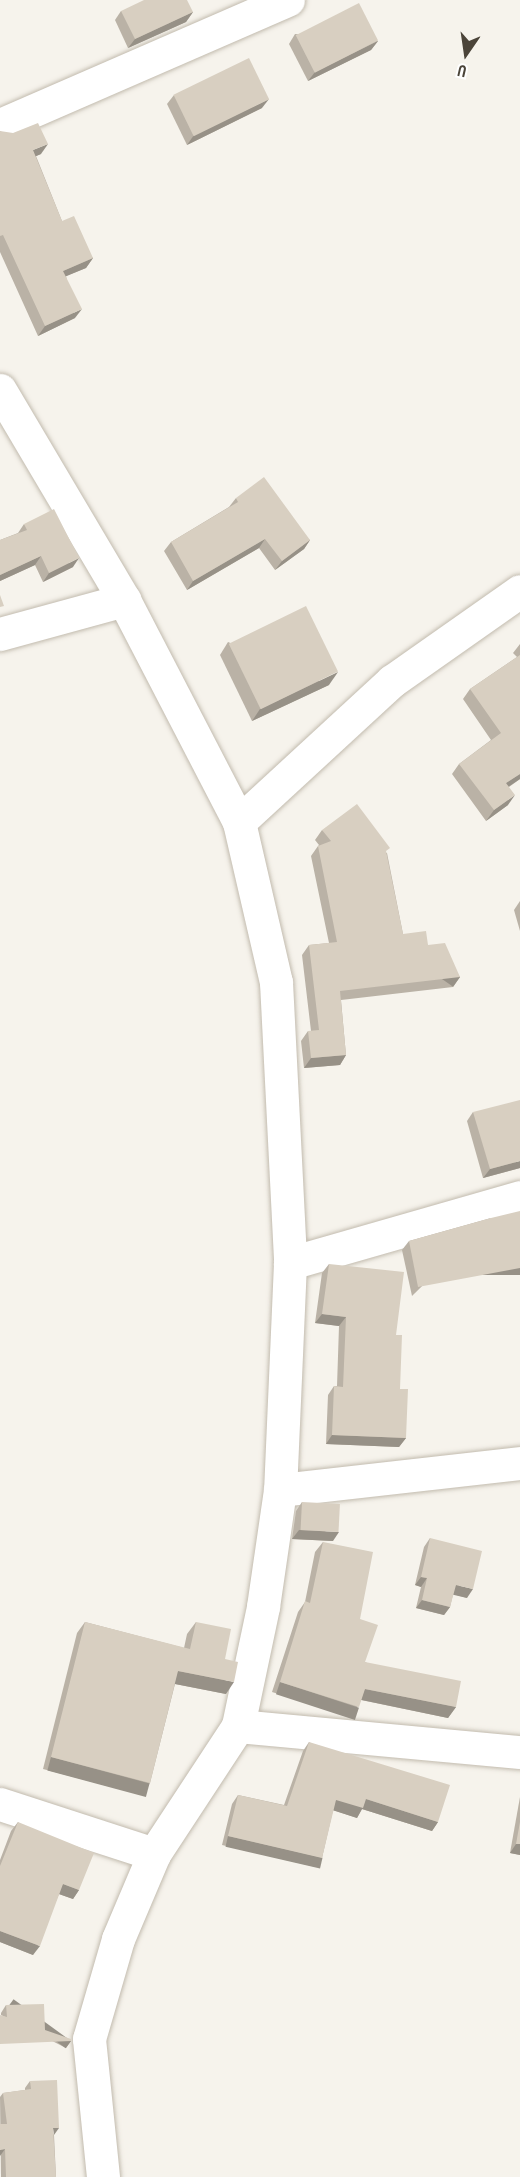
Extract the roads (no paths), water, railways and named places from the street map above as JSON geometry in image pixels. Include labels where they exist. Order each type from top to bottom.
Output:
[{"type":"street","points":[[0,125],[288,0]]},
{"type":"street","points":[[0,390],[124,600],[239,822],[276,982],[290,1263],[280,1490],[263,1606],[238,1726],[154,1854],[118,1939],[89,2039],[103,2177]]},
{"type":"street","points":[[239,822],[392,681],[520,591]]},
{"type":"street","points":[[0,634],[124,600]]},
{"type":"street","points":[[290,1263],[520,1197]]},
{"type":"street","points":[[280,1490],[520,1463]]},
{"type":"street","points":[[238,1726],[520,1752]]},
{"type":"street","points":[[0,1804],[154,1854]]}]
